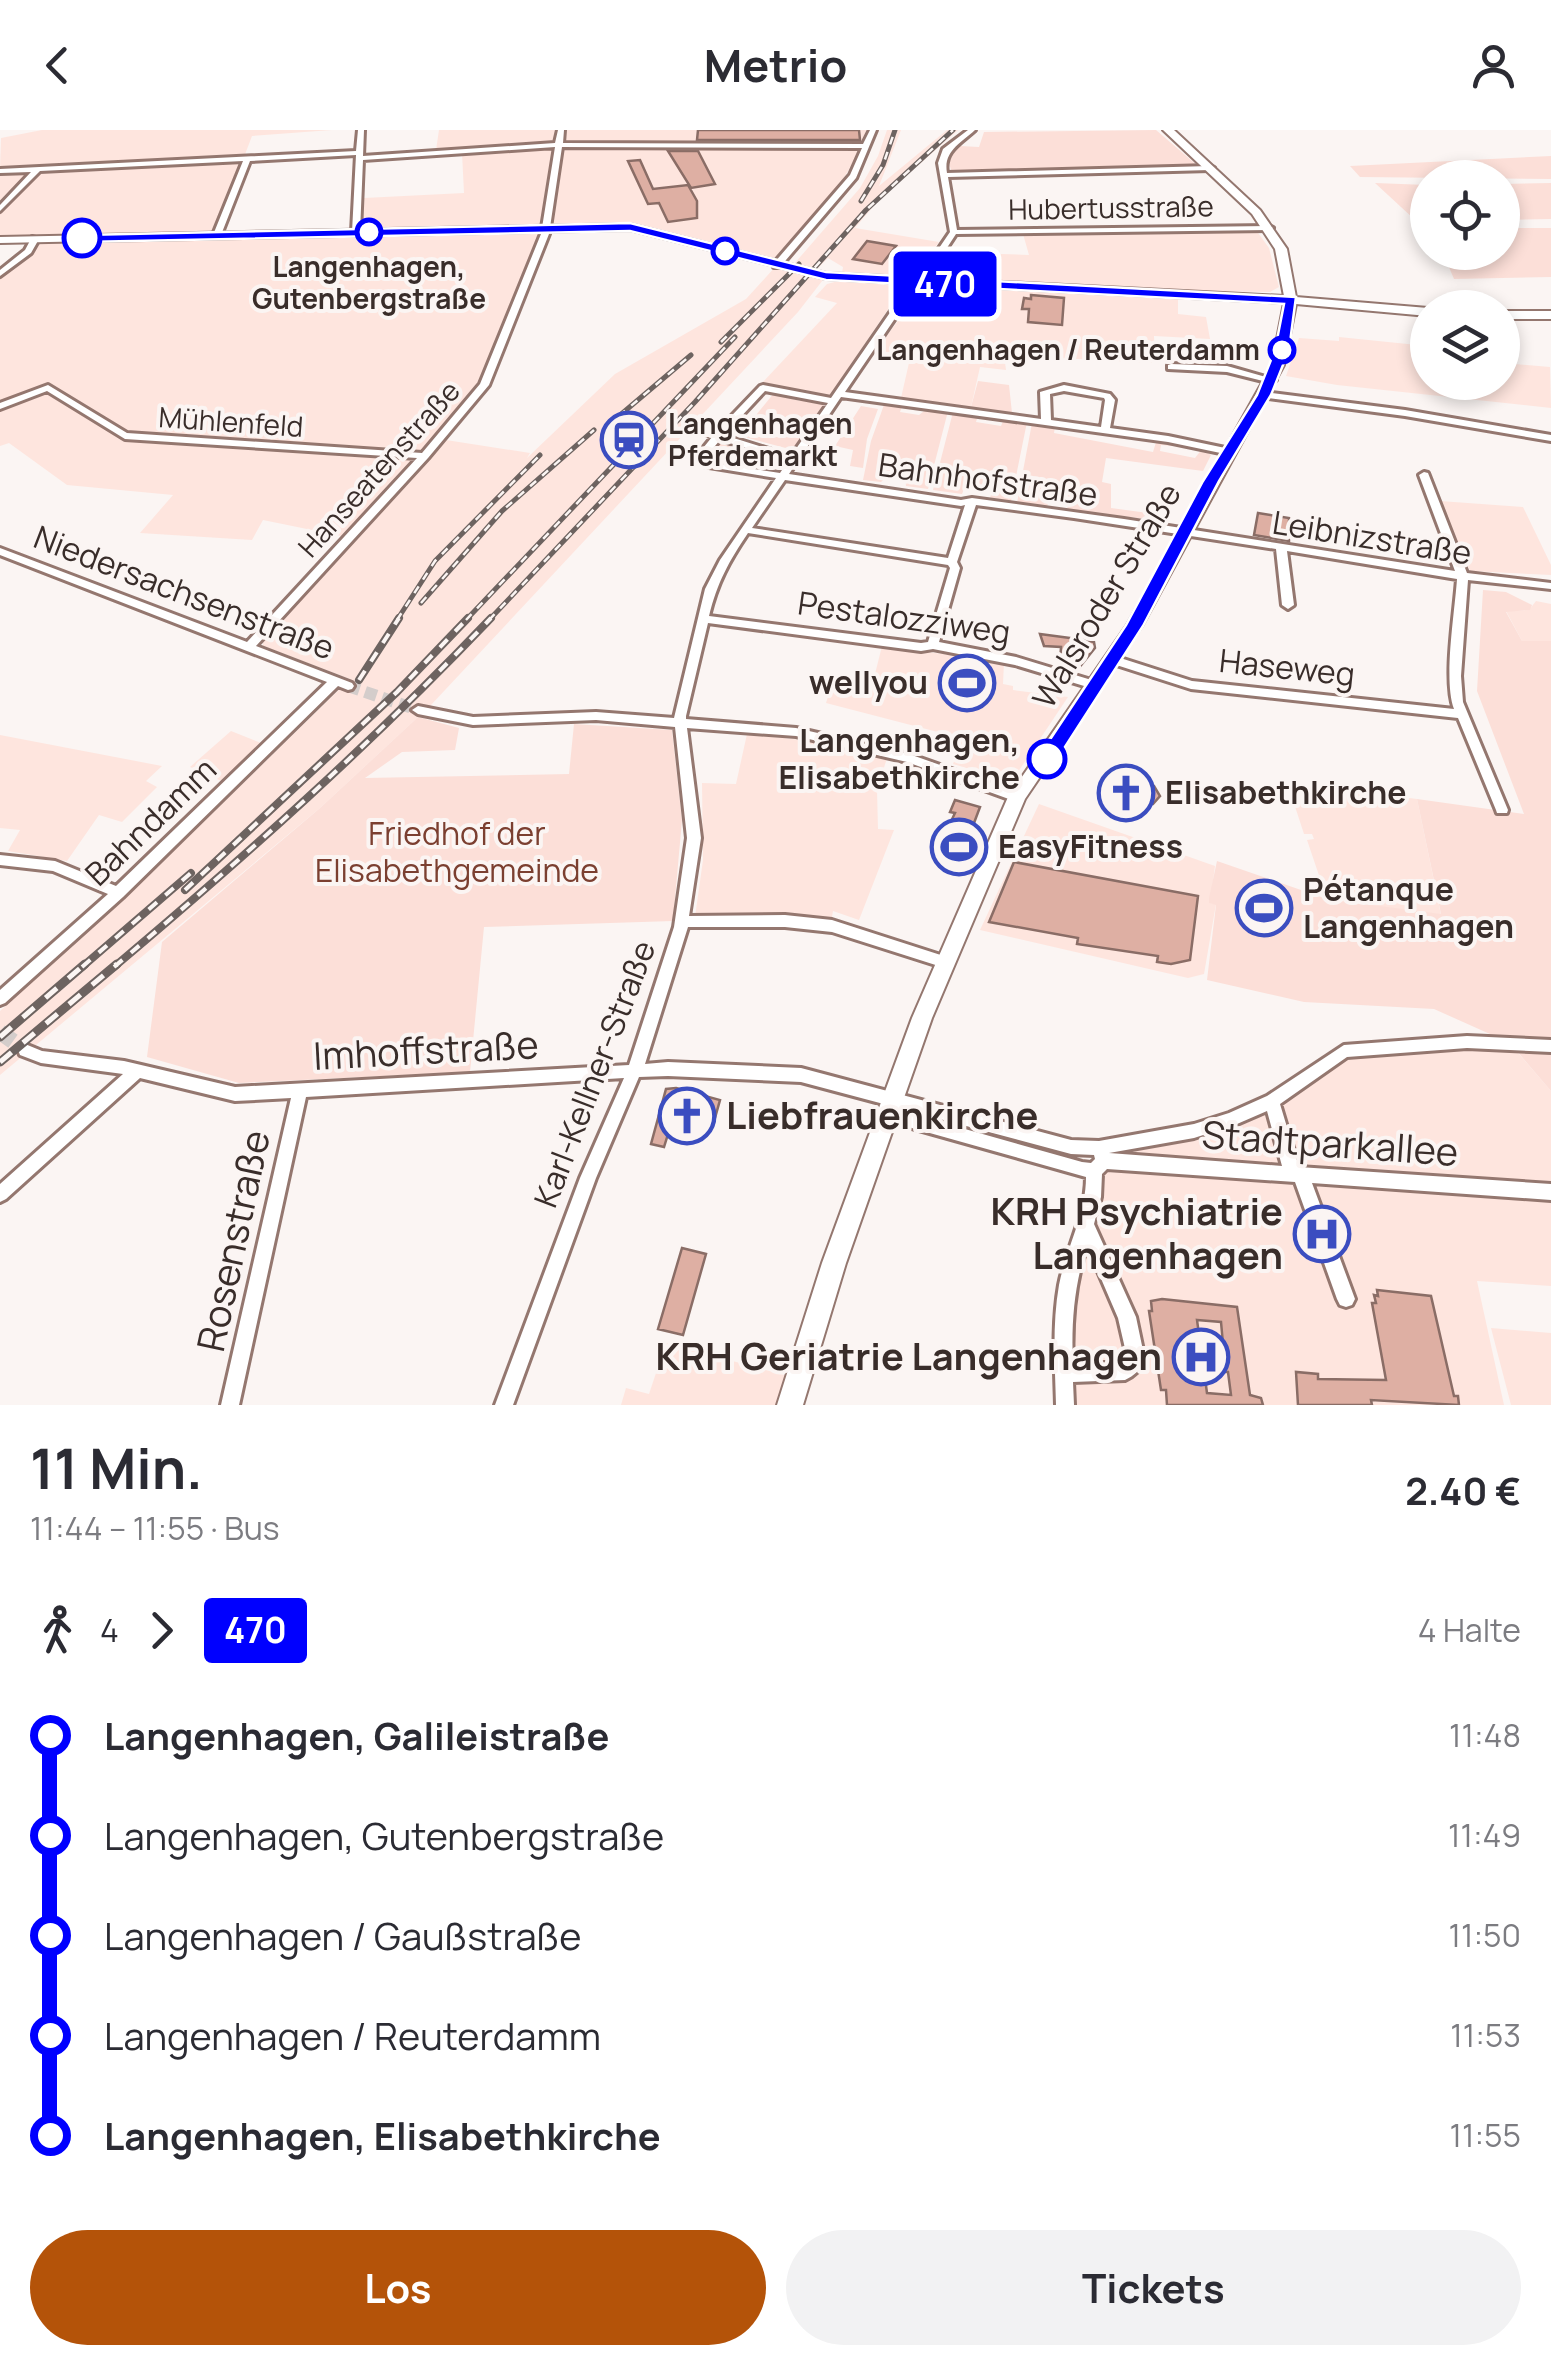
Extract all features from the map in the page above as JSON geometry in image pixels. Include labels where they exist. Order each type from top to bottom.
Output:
[{"type":"street","points":[[356,232],[361,130]]},
{"type":"street","name":"Hanseatenstraße","points":[[248,648],[484,385],[547,228],[561,130]]},
{"type":"street","points":[[777,265],[852,176],[873,130]]},
{"type":"street","points":[[954,232],[942,157],[972,130]]},
{"type":"street","name":"Walsroder Straße","points":[[790,1405],[834,1263],[890,1107],[945,962],[1018,797],[1134,626],[1264,395],[1284,340],[1291,300],[1281,248],[1269,228],[1168,130]]},
{"type":"street","points":[[0,170],[560,144],[866,146]]},
{"type":"street","points":[[218,235],[247,159]]},
{"type":"street","points":[[944,175],[1210,168]]},
{"type":"street","points":[[0,209],[38,169]]},
{"type":"street","name":"Hubertusstraße","points":[[954,232],[1269,228]]},
{"type":"street","points":[[0,240],[643,229],[815,274],[1291,300],[1410,310]]},
{"type":"street","name":"Karl-Kellner-Straße","points":[[504,1405],[588,1178],[635,1070],[682,922],[694,838],[681,722],[717,574],[954,232]]},
{"type":"street","points":[[0,274],[28,251],[35,240]]},
{"type":"street","points":[[1520,315],[1551,315]]},
{"type":"street","points":[[1170,367],[1227,370],[1270,380]]},
{"type":"street","name":"Mühlenfeld","points":[[0,406],[48,388],[125,436],[424,456]]},
{"type":"street","points":[[718,436],[764,388],[1105,430],[1230,452]]},
{"type":"street","points":[[1046,422],[1044,392],[1064,388],[1107,396],[1110,400],[1105,430]]},
{"type":"street","points":[[1264,395],[1405,412],[1551,438]]},
{"type":"street","points":[[691,428],[795,460]]},
{"type":"street","name":"Bahnhofstraße","points":[[718,436],[700,461],[961,503],[972,501],[1186,531]]},
{"type":"street","points":[[1424,475],[1464,578],[1455,684],[1461,714],[1502,810]]},
{"type":"street","points":[[933,645],[955,568],[952,562],[972,501]]},
{"type":"street","points":[[747,530],[952,562]]},
{"type":"street","name":"Leibnizstraße","points":[[1186,531],[1464,578],[1551,586]]},
{"type":"street","points":[[1281,548],[1288,606]]},
{"type":"street","name":"Niedersachsenstraße","points":[[0,551],[342,684]]},
{"type":"street","name":"Pestalozziweg","points":[[703,619],[921,647],[933,645],[1016,661],[1094,685]]},
{"type":"street","name":"Haseweg","points":[[1112,658],[1191,685],[1461,714]]},
{"type":"street","name":"Bahndamm","points":[[0,999],[342,684]]},
{"type":"street","points":[[418,710],[473,721],[596,716],[783,731],[858,744],[946,769],[1018,797]]},
{"type":"street","points":[[0,860],[72,871],[118,893]]},
{"type":"street","points":[[682,922],[785,920],[832,926],[945,962]]},
{"type":"street","points":[[1065,1405],[1070,1272],[1088,1227],[1093,1159],[1194,1131],[1272,1101],[1344,1051],[1467,1042],[1551,1046]]},
{"type":"street","name":"Imhoffstraße","points":[[25,1050],[41,1057],[137,1071],[225,1094],[635,1070],[800,1075],[890,1107]]},
{"type":"street","points":[[0,1194],[137,1071]]},
{"type":"street","name":"Rosenstraße","points":[[230,1405],[300,1091]]},
{"type":"street","points":[[1272,1101],[1346,1299]]},
{"type":"street","name":"Stadtparkallee","points":[[890,1107],[1071,1147],[1093,1159]]},
{"type":"street","name":"Stadtparkallee","points":[[890,1107],[1093,1159],[1551,1192]]},
{"type":"street","points":[[1064,1374],[1125,1371],[1136,1360],[1127,1317],[1088,1227]]},
{"type":"shaded area","points":[[42,130],[332,130],[252,136],[244,157],[0,169],[1,138]]},
{"type":"shaded area","points":[[439,130],[556,130],[554,141],[549,143],[440,151],[436,150]]},
{"type":"shaded area","points":[[561,130],[868,130],[862,148],[836,191],[777,265],[826,276],[798,312],[431,705],[320,808],[0,1075],[0,1011],[135,889],[350,679],[263,646],[263,636],[446,440],[530,453],[527,458],[615,374],[746,299],[776,266],[643,229],[547,228]]},
{"type":"shaded area","points":[[887,130],[901,130],[879,186],[947,130],[958,130],[877,202],[855,228],[939,242],[913,278],[842,273],[843,267],[828,258],[818,268],[794,264],[860,188]]},
{"type":"shaded area","points":[[554,147],[543,225],[362,229],[364,198],[464,193],[462,153]]},
{"type":"shaded area","points":[[242,163],[215,230],[210,232],[0,237],[0,173]]},
{"type":"shaded area","points":[[1256,230],[1269,248],[1279,287],[1270,292],[1178,291],[1178,314],[1206,317],[1210,339],[1154,336],[1155,363],[1004,355],[1006,370],[980,367],[971,407],[901,398],[911,354],[875,351],[924,287],[969,289],[980,260],[996,262],[1001,254],[1029,255],[1023,234]]},
{"type":"shaded area","points":[[539,232],[486,375],[346,537],[263,520],[252,540],[140,533],[173,495],[67,485],[9,443],[0,446],[0,275],[35,242]]},
{"type":"shaded area","points":[[842,280],[903,287],[829,397],[762,383],[837,303],[815,297],[827,284]]},
{"type":"shaded area","points":[[1339,337],[1410,344],[1410,393],[1286,376],[1299,338],[1339,341]]},
{"type":"shaded area","points":[[1520,364],[1550,367],[1551,408],[1477,400],[1520,400]]},
{"type":"shaded area","points":[[1440,501],[1523,507],[1551,565],[1551,575],[1470,571]]},
{"type":"shaded area","points":[[1536,601],[1551,604],[1551,641],[1522,641],[1506,611],[1529,610]]},
{"type":"shaded area","points":[[882,646],[1004,662],[1003,684],[1013,686],[1013,690],[1068,697],[1016,775],[1000,778],[953,764],[961,743],[957,737],[826,703],[833,681],[872,686]]},
{"type":"shaded area","points":[[231,731],[266,745],[226,783],[190,767]]},
{"type":"shaded area","points":[[747,734],[820,742],[887,758],[877,790],[878,829],[894,830],[859,920],[833,911],[831,922],[695,917],[703,860],[702,783],[736,784]]},
{"type":"shaded area","points":[[0,735],[162,766],[146,781],[157,787],[122,822],[99,815],[67,861],[8,851],[20,830],[0,828]]},
{"type":"shaded area","points":[[1287,782],[1417,799],[1441,915],[1327,899],[1307,840],[1314,839],[1312,834],[1304,834]]},
{"type":"shaded area","points":[[1039,804],[1215,866],[1210,903],[1216,904],[1204,974],[1188,978],[980,930]]},
{"type":"shaded area","name":"KRH Psychiatrie Langenhagen","points":[[1513,1047],[1551,1091],[1551,1286],[1477,1281],[1504,1405],[1073,1405],[1069,1344],[1078,1276],[1097,1220],[1102,1176],[1113,1168],[1116,1152],[1196,1134],[1348,1059],[1395,1049]]},
{"type":"shaded area","points":[[1491,1328],[1551,1333],[1551,1405],[1511,1405]]},
{"type":"shaded area","points":[[666,1343],[795,1378],[790,1405],[621,1405],[626,1388],[649,1394]]},
{"type":"green space","points":[[1156,130],[1199,167],[952,173],[947,157],[960,146],[979,147],[984,132]]},
{"type":"green space","points":[[1551,156],[1551,179],[1520,179],[1520,160],[1471,160]]},
{"type":"green space","points":[[1410,163],[1410,178],[1360,177],[1350,166]]},
{"type":"green space","points":[[1375,183],[1410,184],[1410,215]]},
{"type":"green space","points":[[1551,183],[1551,219],[1520,220],[1520,184]]},
{"type":"green space","points":[[1520,228],[1551,228],[1551,277],[1454,279],[1450,270],[1520,270]]},
{"type":"green space","points":[[978,381],[1009,385],[1012,413],[971,407]]},
{"type":"green space","points":[[774,393],[800,401],[805,396],[827,401],[793,450],[726,432],[735,424],[752,420]]},
{"type":"green space","points":[[885,402],[903,404],[900,412],[919,415],[928,408],[948,411],[928,489],[906,486],[905,475],[890,473],[881,482],[863,480]]},
{"type":"green space","points":[[861,406],[878,409],[867,439],[863,468],[850,466],[853,450],[835,446]]},
{"type":"green space","points":[[953,412],[978,415],[976,422],[1001,426],[1004,419],[1027,422],[1011,501],[990,498],[993,488],[966,484],[962,494],[933,490]]},
{"type":"green space","points":[[1032,423],[1055,426],[1054,433],[1153,452],[1157,439],[1174,443],[1161,445],[1160,451],[1195,458],[1202,449],[1211,455],[1203,471],[1106,458],[1102,482],[1111,484],[1111,508],[1148,513],[1147,519],[1067,510],[1069,499],[1050,496],[1047,507],[1017,503]]},
{"type":"green space","points":[[722,440],[789,461],[775,473],[711,463],[706,458]]},
{"type":"green space","points":[[1483,590],[1506,592],[1532,605],[1530,610],[1506,612],[1522,641],[1551,641],[1551,1091],[1510,1043],[1434,1009],[1304,1002],[1207,980],[1216,905],[1209,903],[1209,898],[1217,861],[1327,899],[1441,914],[1417,799],[1524,814],[1477,691]]},
{"type":"green space","name":"Friedhof der Elisabethgemeinde","points":[[418,717],[459,728],[455,750],[402,752],[365,778],[569,774],[574,724],[672,730],[682,820],[673,921],[484,927],[470,1072],[239,1083],[147,1057],[162,942],[320,808]]},
{"type":"building","points":[[698,130],[859,130],[860,140],[697,140]]},
{"type":"building","points":[[668,151],[698,151],[715,184],[691,188]]},
{"type":"building","points":[[640,160],[653,189],[688,185],[697,201],[697,218],[668,222],[659,203],[648,204],[628,161]]},
{"type":"building","points":[[867,241],[896,246],[882,264],[853,259]]},
{"type":"building","points":[[1031,295],[1064,298],[1062,325],[1028,322],[1029,309],[1022,309],[1024,298],[1031,299]]},
{"type":"building","points":[[1258,513],[1289,518],[1289,541],[1254,535]]},
{"type":"building","points":[[1040,634],[1094,642],[1095,648],[1078,669],[1060,663],[1061,647],[1044,646]]},
{"type":"building","name":"Elisabethkirche","points":[[1103,786],[1154,786],[1160,796],[1153,804],[1106,800]]},
{"type":"building","points":[[955,800],[980,807],[968,839],[946,832],[955,813],[950,812]]},
{"type":"building","points":[[1014,862],[1198,896],[1190,960],[1157,962],[1158,956],[1077,944],[1078,938],[989,922]]},
{"type":"building","name":"Liebfrauenkirche","points":[[666,1089],[720,1100],[713,1125],[710,1130],[673,1118],[664,1147],[651,1144]]},
{"type":"building","points":[[682,1248],[706,1254],[683,1335],[658,1329]]},
{"type":"building","points":[[1377,1290],[1431,1296],[1459,1405],[1371,1400],[1372,1405],[1298,1405],[1296,1372],[1318,1374],[1318,1379],[1386,1380],[1372,1303],[1376,1303]]},
{"type":"building","name":"KRH Geriatrie Langenhagen","points":[[1151,1301],[1237,1307],[1250,1395],[1261,1398],[1263,1405],[1167,1405],[1166,1390],[1161,1390],[1149,1311]],"holes":[[[1197,1320],[1221,1322],[1223,1344],[1200,1342]],[[1204,1371],[1228,1372],[1231,1395],[1207,1393]]]},
{"type":"tunnel","points":[[348,686],[418,710]]},
{"type":"tunnel","points":[[0,1032],[25,1050]]},
{"type":"railway","points":[[861,201],[883,165],[895,130]]},
{"type":"railway","points":[[489,620],[695,402],[866,210],[953,130]]},
{"type":"railway","points":[[721,342],[799,264]]},
{"type":"railway","points":[[466,620],[735,337]]},
{"type":"railway","points":[[619,416],[691,355]]},
{"type":"railway","points":[[421,603],[502,511],[594,430]]},
{"type":"railway","points":[[397,620],[435,561],[540,455]]},
{"type":"railway","points":[[359,680],[399,618]]},
{"type":"railway","points":[[185,890],[397,692],[468,618]]},
{"type":"railway","points":[[114,967],[307,798],[491,618]]},
{"type":"railway","points":[[82,967],[191,873]]},
{"type":"railway","points":[[0,1037],[85,964]]},
{"type":"railway","points":[[0,1062],[117,964]]},
{"type":"bus line","name":"470","points":[[82,238],[630,227],[826,276],[1291,300],[1278,365],[1264,395],[1221,463],[1134,626],[1047,759]]},
{"type":"place","name":"Langenhagen, Gutenbergstraße","points":[[369,232]]},
{"type":"place","name":"Langenhagen / Reuterdamm","points":[[1282,350]]},
{"type":"place","name":"Langenhagen Pferdemarkt","points":[[629,440]]},
{"type":"place","name":"wellyou","points":[[967,683]]},
{"type":"place","name":"Langenhagen, Elisabethkirche","points":[[1047,759]]},
{"type":"place","name":"Elisabethkirche","points":[[1126,793]]},
{"type":"place","name":"EasyFitness","points":[[959,847]]},
{"type":"place","name":"Pétanque Langenhagen","points":[[1264,908]]},
{"type":"place","name":"Liebfrauenkirche","points":[[687,1116]]},
{"type":"place","name":"KRH Psychiatrie Langenhagen","points":[[1322,1234]]},
{"type":"place","name":"KRH Geriatrie Langenhagen","points":[[1201,1357]]}]
